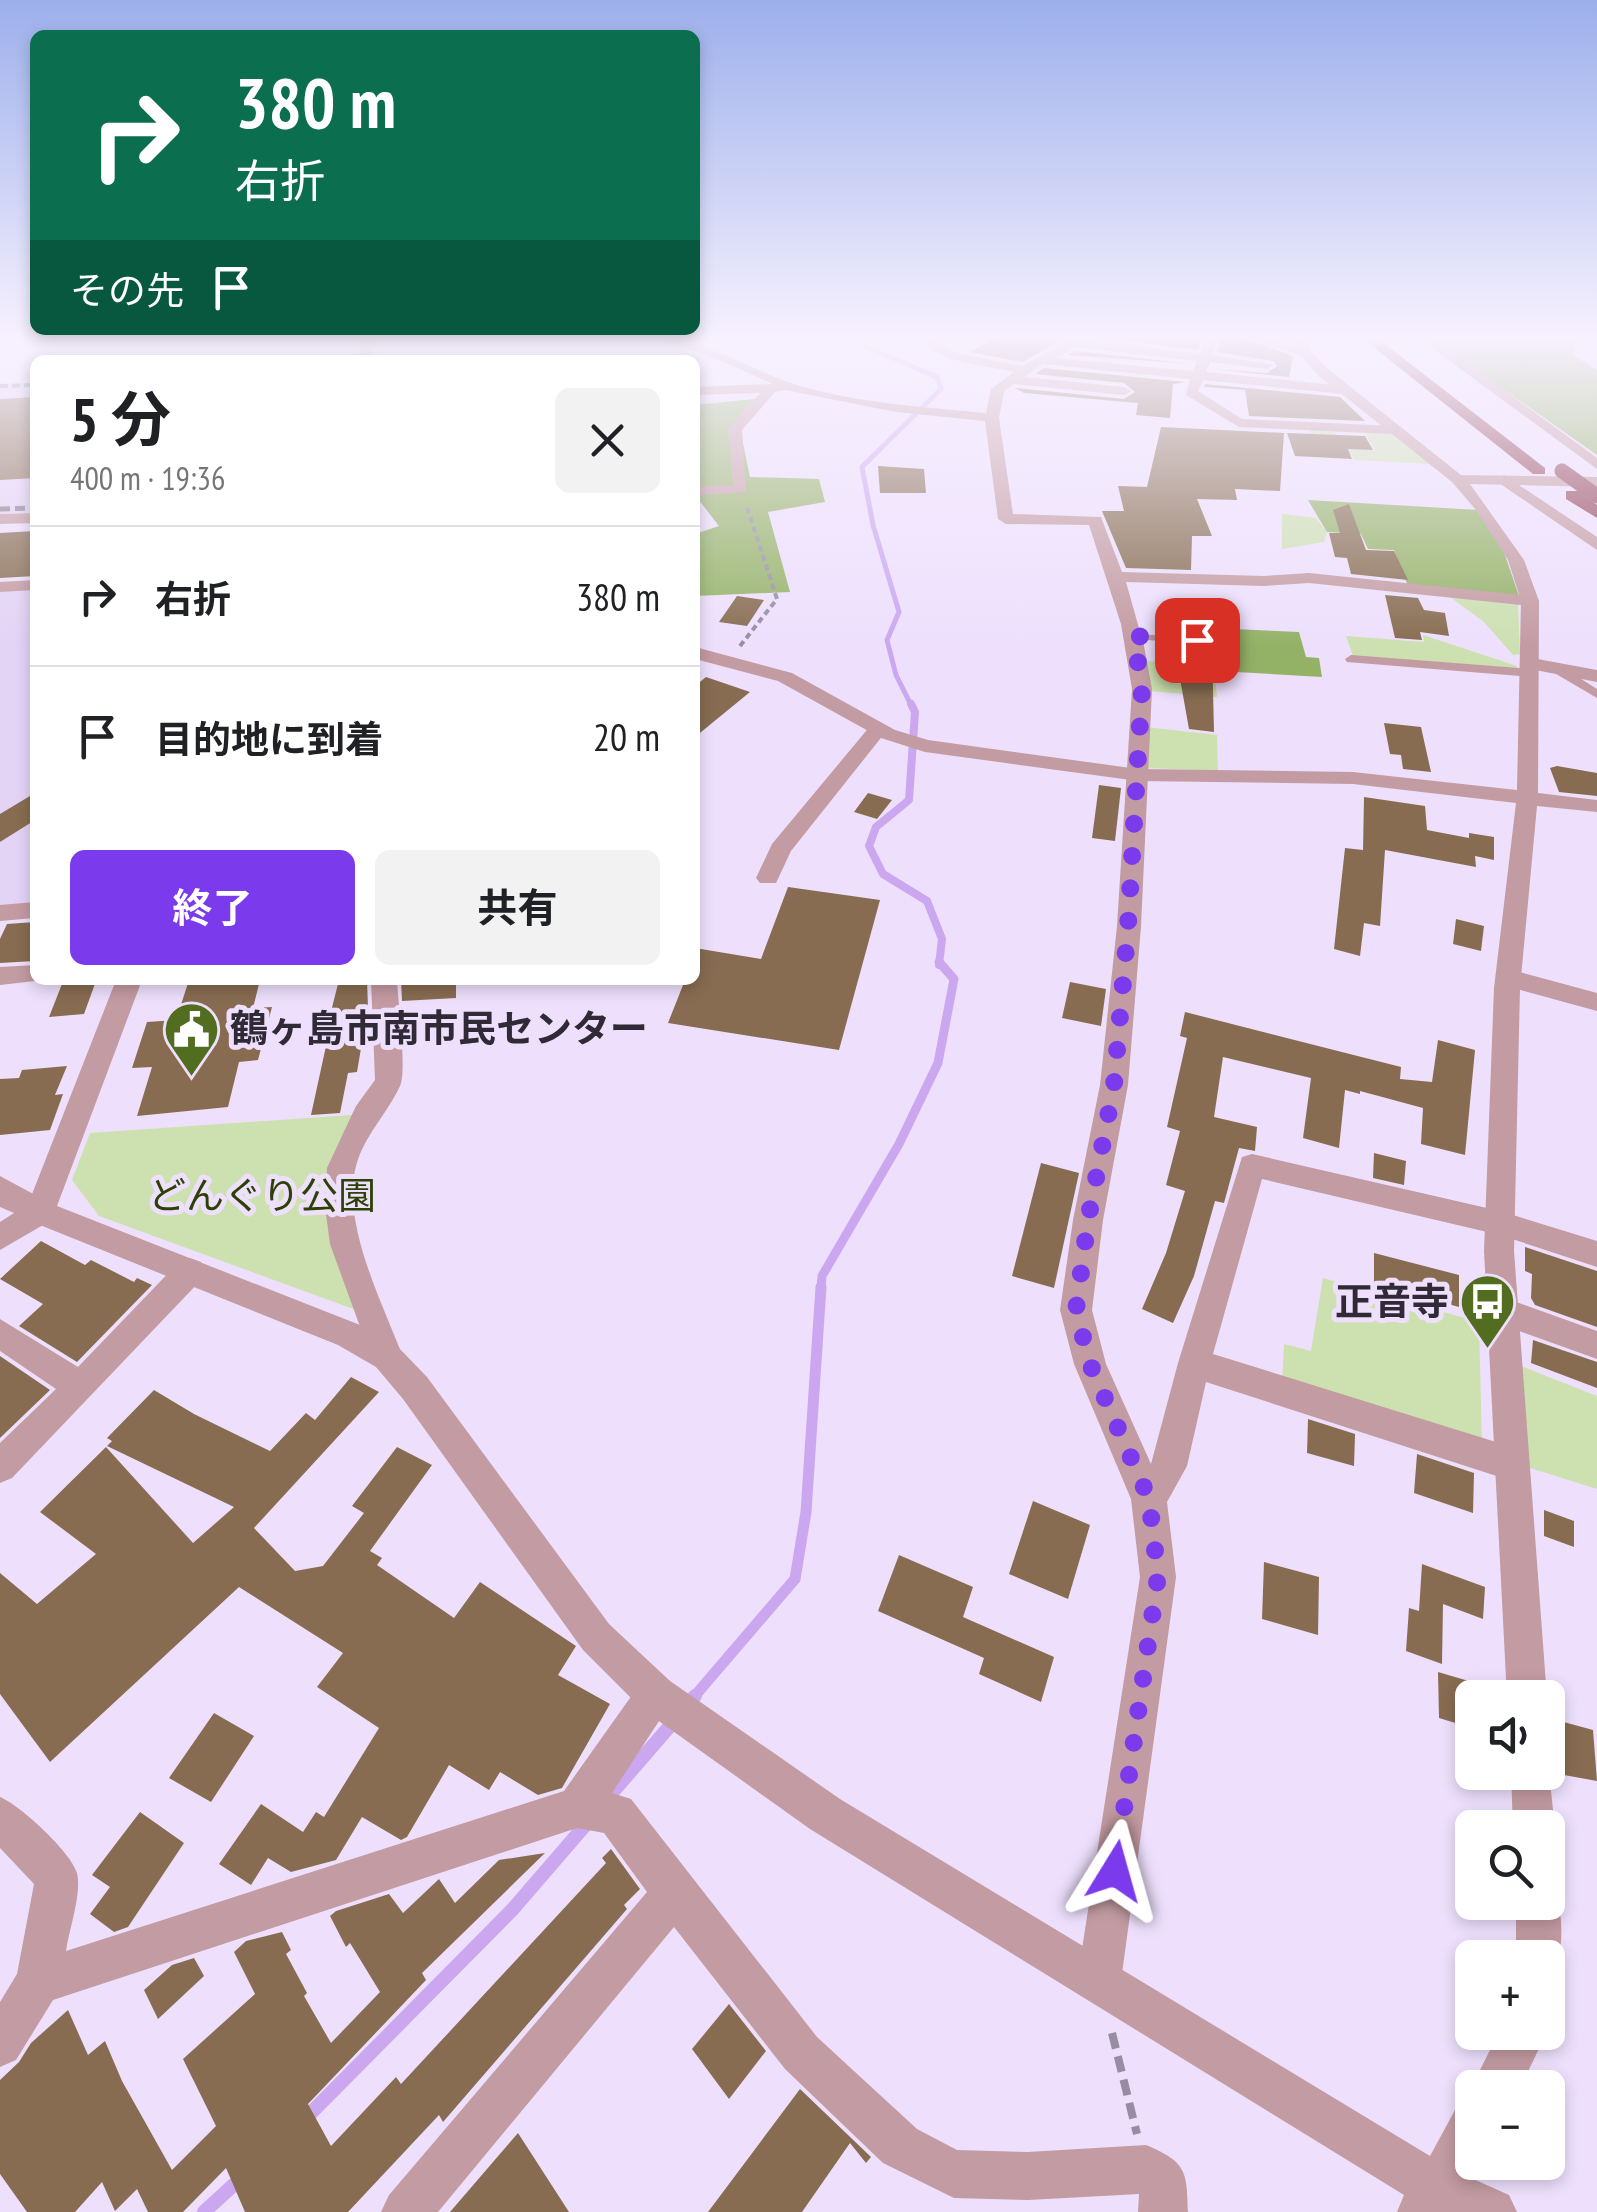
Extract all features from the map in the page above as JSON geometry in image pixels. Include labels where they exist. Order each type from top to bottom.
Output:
[{"type":"highway","points":[[1501,441],[1597,512]]},
{"type":"highway","points":[[1523,441],[1597,496]]},
{"type":"street","points":[[700,491],[741,489],[737,441]]},
{"type":"street","points":[[995,441],[1006,519],[1096,520],[1134,636],[1142,689],[1114,1085],[1088,1220],[1076,1310],[1090,1364],[1149,1499],[1158,1576],[1099,1981]]},
{"type":"street","points":[[1408,441],[1457,478],[1482,507],[1516,560],[1530,602],[1540,669],[1508,978],[1500,1224],[1525,1680]]},
{"type":"street","points":[[1565,441],[1597,465]]},
{"type":"street","points":[[1457,478],[1597,482]]},
{"type":"street","points":[[1504,480],[1597,545]]},
{"type":"street","points":[[0,519],[30,518]]},
{"type":"street","points":[[1116,577],[1249,581],[1309,578],[1530,602]]},
{"type":"street","points":[[0,587],[30,586]]},
{"type":"street","points":[[700,654],[785,677],[878,728],[925,746],[1138,775],[1352,778],[1597,806]]},
{"type":"street","points":[[1540,669],[1597,676]]},
{"type":"street","points":[[768,878],[780,849],[878,728]]},
{"type":"street","points":[[0,913],[30,910]]},
{"type":"street","points":[[0,976],[30,974]]},
{"type":"street","points":[[1508,978],[1597,1002]]},
{"type":"street","points":[[0,1237],[40,1212],[128,985]]},
{"type":"street","points":[[384,985],[389,1082],[366,1114],[341,1168],[340,1208],[345,1244],[387,1356]]},
{"type":"street","points":[[1149,1499],[1170,1466],[1194,1362],[1252,1164],[1500,1224],[1597,1254]]},
{"type":"street","points":[[0,1188],[8,1197],[40,1212],[275,1302],[350,1334],[387,1356],[415,1388],[596,1637],[656,1695],[825,1814],[1099,1981],[1430,2200],[1492,2212]]},
{"type":"street","points":[[0,1466],[190,1271]]},
{"type":"street","points":[[1502,1311],[1597,1345]]},
{"type":"street","points":[[0,1334],[80,1386]]},
{"type":"street","points":[[1194,1362],[1512,1464]]},
{"type":"street","points":[[576,1808],[656,1695]]},
{"type":"street","points":[[38,1982],[576,1808],[616,1814],[674,1894],[801,2053],[900,2146],[954,2174],[1028,2176],[1146,2169],[1162,2178],[1163,2212]]},
{"type":"street","points":[[0,1818],[56,1877],[38,1982],[0,2044]]},
{"type":"street","points":[[406,2212],[674,1894]]},
{"type":"street","points":[[1430,2200],[1455,2157]]},
{"type":"lane","points":[[1134,636],[1197,640]]},
{"type":"lane","points":[[1351,659],[1540,669],[1597,694]]},
{"type":"path","points":[[730,660],[777,600],[741,489]]},
{"type":"path","points":[[1099,1981],[1146,2169]]},
{"type":"shaded area","points":[[0,441],[30,441],[30,512],[0,514]]},
{"type":"shaded area","points":[[30,585],[30,910],[0,913],[0,587]]},
{"type":"green space","points":[[700,441],[743,441],[750,477],[819,479],[825,502],[768,512],[790,592],[700,596],[700,532],[719,526],[700,501]]},
{"type":"green space","points":[[1370,441],[1401,441],[1431,464],[1354,460],[1349,449],[1375,450]]},
{"type":"green space","points":[[1577,441],[1597,441],[1597,455]]},
{"type":"green space","points":[[1308,500],[1479,510],[1505,555],[1519,596],[1408,586],[1394,550],[1368,549],[1361,534],[1327,532]]},
{"type":"green space","points":[[1282,514],[1316,518],[1327,532],[1324,542],[1282,549]]},
{"type":"green space","points":[[1450,597],[1518,604],[1520,654],[1513,655],[1484,622]]},
{"type":"green space","points":[[1233,629],[1299,632],[1306,657],[1319,658],[1322,677],[1236,672]]},
{"type":"green space","points":[[1423,635],[1517,668],[1353,656],[1346,636],[1424,642]]},
{"type":"green space","points":[[1146,661],[1214,666],[1217,697],[1150,691]]},
{"type":"green space","points":[[1146,727],[1217,735],[1218,771],[1147,768]]},
{"type":"green space","name":"どんぐり公園","points":[[366,1114],[341,1168],[356,1310],[99,1216],[72,1180],[90,1133]]},
{"type":"green space","points":[[1323,1278],[1479,1322],[1482,1447],[1282,1384],[1284,1344],[1311,1351]]},
{"type":"green space","points":[[1521,1366],[1597,1396],[1597,1489],[1527,1467]]},
{"type":"building","points":[[0,441],[30,441],[30,478],[0,480]]},
{"type":"building","points":[[1158,441],[1283,441],[1280,491],[1235,489],[1237,500],[1197,499],[1212,536],[1192,536],[1191,570],[1126,568],[1102,511],[1124,511],[1118,486],[1147,487]]},
{"type":"building","points":[[1290,441],[1368,441],[1373,450],[1348,449],[1352,459],[1295,456]]},
{"type":"building","points":[[878,466],[924,469],[926,493],[880,493]]},
{"type":"building","points":[[1349,504],[1366,550],[1394,551],[1408,580],[1351,574],[1347,558],[1335,557],[1329,533],[1340,533],[1333,510]]},
{"type":"building","points":[[30,531],[30,576],[0,578],[0,533]]},
{"type":"building","points":[[1385,595],[1418,598],[1424,610],[1445,613],[1449,636],[1420,632],[1422,640],[1395,638]]},
{"type":"building","points":[[737,596],[764,600],[747,626],[719,622]]},
{"type":"building","points":[[1174,645],[1212,648],[1214,732],[1189,729]]},
{"type":"building","points":[[706,677],[750,692],[700,733],[700,682]]},
{"type":"building","points":[[1384,723],[1421,727],[1431,772],[1403,769],[1401,755],[1390,754]]},
{"type":"building","points":[[1550,768],[1597,773],[1597,796],[1559,792]]},
{"type":"building","points":[[1099,785],[1121,788],[1115,841],[1092,838]]},
{"type":"building","points":[[868,793],[892,800],[877,819],[854,812]]},
{"type":"building","points":[[30,796],[30,823],[0,842],[0,814]]},
{"type":"building","points":[[1364,797],[1425,806],[1427,830],[1469,838],[1469,833],[1494,837],[1494,860],[1475,856],[1476,867],[1385,850],[1380,926],[1364,923],[1360,956],[1334,949],[1345,848],[1363,850]]},
{"type":"building","points":[[788,887],[880,900],[839,1050],[668,1023],[683,985],[700,985],[700,949],[761,959]]},
{"type":"building","points":[[1456,919],[1484,926],[1481,951],[1453,944]]},
{"type":"building","points":[[30,922],[30,961],[0,963],[0,939],[7,924]]},
{"type":"building","points":[[1070,982],[1106,989],[1101,1026],[1062,1018]]},
{"type":"building","points":[[62,985],[95,985],[84,1014],[49,1017]]},
{"type":"building","points":[[187,985],[259,985],[253,1008],[272,1007],[258,1060],[239,1062],[228,1107],[137,1116],[152,1067],[132,1068],[147,1022],[176,1020]]},
{"type":"building","points":[[338,985],[367,985],[368,1007],[357,1072],[348,1073],[340,1113],[311,1115],[326,1046],[322,1047]]},
{"type":"building","points":[[401,985],[456,985],[456,998],[402,1001]]},
{"type":"building","points":[[1185,1012],[1401,1067],[1400,1079],[1432,1082],[1438,1040],[1475,1050],[1465,1155],[1421,1144],[1423,1108],[1360,1091],[1345,1090],[1339,1148],[1303,1138],[1311,1078],[1223,1057],[1214,1117],[1257,1127],[1255,1151],[1239,1148],[1224,1203],[1215,1201],[1194,1276],[1173,1323],[1142,1309],[1166,1253],[1185,1191],[1166,1185],[1180,1131],[1167,1127],[1187,1038],[1180,1036]]},
{"type":"building","points":[[67,1066],[55,1095],[63,1094],[50,1130],[0,1135],[0,1079],[19,1078],[22,1070]]},
{"type":"building","points":[[1374,1153],[1406,1161],[1404,1185],[1373,1178]]},
{"type":"building","points":[[1041,1163],[1079,1173],[1054,1288],[1012,1276]]},
{"type":"building","points":[[41,1241],[85,1265],[91,1260],[134,1282],[137,1278],[152,1285],[77,1362],[19,1326],[43,1304],[0,1279]]},
{"type":"building","points":[[1525,1247],[1597,1271],[1597,1327],[1535,1305],[1531,1298],[1532,1274],[1525,1271]]},
{"type":"building","points":[[1374,1253],[1459,1275],[1459,1307],[1374,1284]]},
{"type":"building","points":[[1533,1340],[1597,1362],[1597,1388],[1531,1363]]},
{"type":"building","points":[[0,1356],[50,1390],[0,1438]]},
{"type":"building","points":[[351,1377],[379,1392],[254,1528],[295,1571],[323,1566],[364,1513],[352,1506],[397,1447],[432,1465],[370,1551],[382,1558],[377,1565],[454,1618],[480,1582],[576,1646],[558,1675],[610,1704],[562,1788],[538,1795],[500,1772],[489,1790],[449,1765],[407,1837],[401,1840],[362,1817],[336,1860],[291,1872],[268,1858],[251,1885],[219,1864],[261,1804],[303,1832],[316,1812],[324,1817],[379,1728],[317,1687],[343,1653],[239,1587],[50,1762],[0,1694],[0,1573],[37,1604],[96,1554],[40,1512],[106,1447],[193,1543],[234,1507],[107,1446],[112,1441],[107,1438],[154,1390],[270,1451],[306,1413],[315,1420]]},
{"type":"building","points":[[1308,1419],[1355,1434],[1354,1466],[1307,1453]]},
{"type":"building","points":[[1417,1454],[1474,1473],[1473,1513],[1414,1493]]},
{"type":"building","points":[[1033,1501],[1090,1525],[1068,1599],[1009,1574]]},
{"type":"building","points":[[1544,1510],[1574,1521],[1574,1547],[1544,1536]]},
{"type":"building","points":[[899,1555],[973,1587],[963,1617],[1054,1657],[1041,1702],[979,1674],[984,1658],[878,1611]]},
{"type":"building","points":[[1264,1562],[1319,1577],[1318,1635],[1262,1619]]},
{"type":"building","points":[[1422,1564],[1485,1587],[1483,1619],[1443,1604],[1442,1664],[1406,1651],[1409,1608],[1419,1611]]},
{"type":"building","points":[[1438,1672],[1465,1680],[1455,1680],[1455,1723],[1439,1718]]},
{"type":"building","points":[[214,1713],[254,1736],[211,1802],[169,1778]]},
{"type":"building","points":[[1565,1722],[1593,1730],[1597,1781],[1565,1775]]},
{"type":"building","points":[[140,1812],[184,1843],[128,1927],[114,1932],[90,1914],[110,1887],[92,1875]]},
{"type":"building","points":[[611,1849],[640,1889],[624,1905],[627,1909],[443,2122],[439,2115],[348,2212],[245,2212],[226,2168],[183,2212],[148,2212],[137,2189],[115,2211],[102,2182],[75,2212],[27,2212],[0,2174],[0,2080],[19,2062],[31,2043],[68,2010],[88,2055],[105,2041],[122,2081],[172,2170],[216,2126],[183,2059],[255,1994],[234,1952],[246,1941],[282,1932],[291,1950],[286,1954],[307,1993],[304,1996],[331,2043],[380,1992],[350,1943],[346,1947],[330,1916],[389,1894],[403,1913],[439,1879],[455,1903],[499,1860],[545,1853],[422,1973],[426,1980],[308,2104],[331,2146],[396,2077],[401,2084],[606,1863],[602,1858]]},
{"type":"building","points":[[194,1958],[204,1976],[158,2019],[144,1990],[172,1965]]},
{"type":"building","points":[[729,2004],[766,2051],[729,2099],[692,2049]]},
{"type":"building","points":[[800,2089],[871,2157],[866,2163],[850,2143],[802,2212],[708,2212]]},
{"type":"building","points":[[518,2133],[569,2212],[450,2212]]},
{"type":"waterway","points":[[888,441],[862,467],[873,525],[899,612],[887,640],[896,675],[912,707]]},
{"type":"waterway","points":[[911,704],[915,712],[909,800],[876,827],[869,846],[883,874],[927,901],[942,939],[939,962]]},
{"type":"waterway","points":[[821,1289],[822,1276],[899,1144],[938,1063],[954,979],[939,962]]},
{"type":"waterway","points":[[693,1698],[795,1579],[806,1512],[821,1287]]},
{"type":"waterway","points":[[689,1703],[695,1696]]},
{"type":"waterway","points":[[604,1802],[676,1719]]},
{"type":"waterway","points":[[306,2118],[513,1909],[588,1822]]},
{"type":"waterway","points":[[204,2212],[239,2180]]},
{"type":"railway","points":[[0,509],[30,508]]},
{"type":"place","name":"鶴ヶ島市南市民センター","points":[[191,1078]]},
{"type":"place","name":"正音寺","points":[[1488,1351]]},
{"type":"route","points":[[1115,1871],[1158,1576],[1149,1499],[1090,1364],[1076,1310],[1088,1220],[1114,1085],[1128,926],[1142,689],[1134,636],[1197,640]]}]
